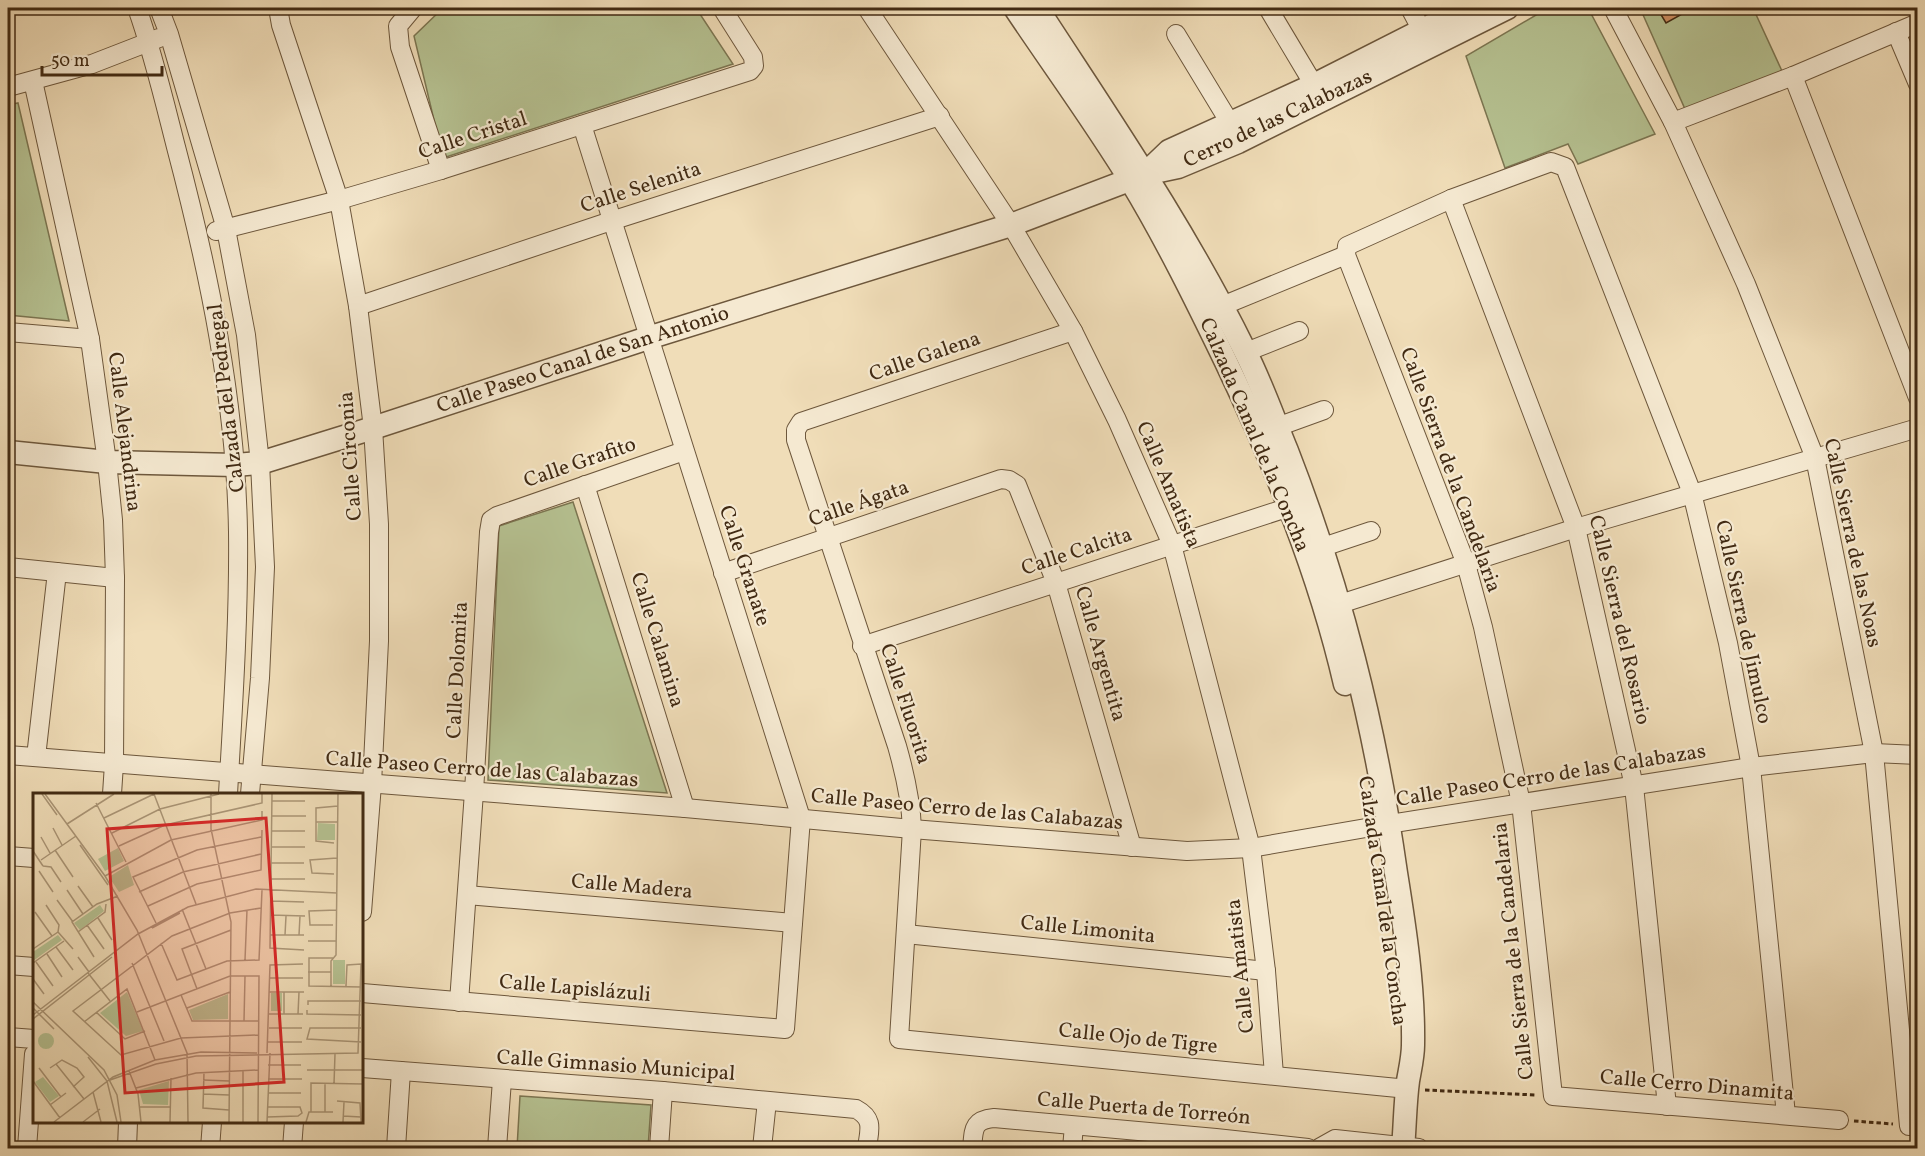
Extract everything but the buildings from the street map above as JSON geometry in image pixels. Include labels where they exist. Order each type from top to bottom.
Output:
[{"type":"street","name":"Calzada del Pedregal","points":[[137,8],[149,43],[200,235],[219,341],[235,465],[238,532],[235,671],[228,793]]},
{"type":"street","name":"Calzada del Pedregal","points":[[159,8],[169,34],[226,229],[246,335],[260,463],[265,567],[250,793]]},
{"type":"street","name":"Calle Circonia","points":[[278,8],[281,25],[339,200],[358,306],[373,428],[379,524],[380,641],[363,899]]},
{"type":"street","points":[[413,8],[398,26],[400,47],[441,170]]},
{"type":"street","name":"Calle Cristal","points":[[200,235],[339,200],[441,170],[750,71],[754,66],[753,57],[722,8]]},
{"type":"street","name":"Calle Amatista","points":[[867,8],[1011,225],[1072,331],[1117,420],[1172,545],[1251,848],[1266,971],[1274,1075]]},
{"type":"street","name":"Calzada Canal de la Concha","points":[[1015,8],[1138,177],[1244,399],[1323,548],[1368,713],[1382,825],[1402,1068],[1408,1086],[1408,1148]]},
{"type":"street","name":"Calzada Canal de la Concha","points":[[1036,8],[1138,177],[1222,306],[1246,352],[1277,427],[1382,825]]},
{"type":"street","points":[[1268,8],[1314,85]]},
{"type":"street","points":[[1410,8],[1426,38]]},
{"type":"street","name":"Cerro de las Calabazas","points":[[1138,177],[1178,167],[1238,142],[1426,38],[1466,8]]},
{"type":"street","name":"Cerro de las Calabazas","points":[[1138,177],[1169,151],[1230,123],[1426,38],[1507,8]]},
{"type":"street","name":"Calle Sierra de las Noas","points":[[1613,8],[1673,122],[1746,284],[1815,458],[1874,753],[1913,1126]]},
{"type":"street","points":[[1673,122],[1793,76],[1917,23]]},
{"type":"street","points":[[1896,32],[1917,84]]},
{"type":"street","points":[[8,87],[92,64],[169,34]]},
{"type":"street","points":[[1176,34],[1230,123]]},
{"type":"street","points":[[1793,76],[1917,398]]},
{"type":"street","name":"Calle Alejandrina","points":[[33,81],[90,339],[107,462],[113,520],[115,578],[112,793]]},
{"type":"street","name":"Calle Selenita","points":[[358,306],[611,221],[939,116]]},
{"type":"street","name":"Calle Granate","points":[[582,125],[801,818],[785,1029]]},
{"type":"street","name":"Calle Sierra de Jimulco","points":[[1451,199],[1551,162],[1564,167],[1692,493],[1728,643],[1751,767],[1786,1116]]},
{"type":"street","name":"Calle Paseo Canal de San Antonio","points":[[8,452],[107,462],[235,465],[260,463],[648,338],[1011,225],[1138,177]]},
{"type":"street","points":[[1222,306],[1346,255],[1347,246],[1451,199]]},
{"type":"street","name":"Calle Sierra del Rosario","points":[[1451,199],[1576,528],[1634,786],[1667,1106]]},
{"type":"street","name":"Calle Sierra de la Candelaria","points":[[1346,255],[1466,564],[1501,703],[1521,803],[1552,1096]]},
{"type":"street","name":"Calle Galena","points":[[796,430],[801,422],[1072,331]]},
{"type":"street","points":[[1246,352],[1299,331]]},
{"type":"street","points":[[8,332],[90,339]]},
{"type":"street","points":[[1277,427],[1324,410]]},
{"type":"street","points":[[1340,604],[1576,528],[1917,428]]},
{"type":"street","name":"Calle Fluorita","points":[[796,430],[796,440],[907,779],[912,829],[899,1039]]},
{"type":"street","name":"Calle Grafito","points":[[491,520],[684,451]]},
{"type":"street","name":"Calle Ágata","points":[[723,573],[1001,479],[1009,480]]},
{"type":"street","name":"Calle Argentita","points":[[1009,480],[1017,486],[1056,583],[1132,847]]},
{"type":"street","name":"Calle Calamina","points":[[585,486],[685,808]]},
{"type":"street","name":"Calle Calcita","points":[[862,646],[1298,504]]},
{"type":"street","name":"Calle Dolomita","points":[[459,1002],[491,520]]},
{"type":"street","points":[[1323,548],[1371,531]]},
{"type":"street","points":[[8,567],[115,578]]},
{"type":"street","points":[[36,757],[57,572]]},
{"type":"street","name":"Calle Paseo Cerro de las Calabazas","points":[[8,755],[685,808],[1187,851],[1251,848],[1751,767],[1874,753],[1917,755]]},
{"type":"street","points":[[8,856],[33,858]]},
{"type":"street","name":"Calle Madera","points":[[467,896],[793,923]]},
{"type":"street","name":"Calle Limonita","points":[[906,934],[1266,971]]},
{"type":"street","points":[[8,965],[33,967]]},
{"type":"street","name":"Calle Lapislázuli","points":[[363,993],[785,1029]]},
{"type":"street","points":[[8,1037],[33,1039]]},
{"type":"street","name":"Calle Ojo de Tigre","points":[[899,1039],[1408,1086]]},
{"type":"street","points":[[27,1149],[33,1068]]},
{"type":"street","name":"Calle Gimnasio Municipal","points":[[363,1068],[663,1091],[856,1109],[865,1114],[869,1123],[867,1149]]},
{"type":"street","points":[[396,1149],[401,1071]]},
{"type":"street","points":[[497,1149],[502,1080]]},
{"type":"street","points":[[659,1149],[663,1091]]},
{"type":"street","name":"Calle Cerro Dinamita","points":[[1552,1096],[1839,1120]]},
{"type":"street","points":[[762,1149],[767,1101]]},
{"type":"street","name":"Calle Puerta de Torreón","points":[[972,1149],[974,1130],[978,1122],[994,1118],[1216,1143],[1308,1149]]},
{"type":"street","points":[[127,1149],[128,1123]]},
{"type":"street","points":[[210,1149],[212,1123]]},
{"type":"street","points":[[292,1149],[294,1123]]},
{"type":"street","points":[[1072,1149],[1074,1126]]},
{"type":"street","points":[[1319,1149],[1335,1140],[1408,1148]]},
{"type":"path","points":[[1408,1086],[1552,1096]]},
{"type":"path","points":[[1839,1120],[1913,1126]]},
{"type":"green space","points":[[443,8],[696,8],[733,64],[443,158],[414,36]]},
{"type":"green space","points":[[1548,8],[1588,8],[1655,134],[1578,164],[1568,144],[1505,168],[1466,56]]},
{"type":"green space","points":[[1640,8],[1753,8],[1782,71],[1685,109]]},
{"type":"green space","points":[[18,103],[69,321],[8,315],[8,105]]},
{"type":"green space","points":[[573,502],[667,793],[488,780],[499,526]]},
{"type":"green space","points":[[520,1096],[651,1105],[648,1148],[517,1148]]},
{"type":"green space","points":[[1084,1141],[1182,1148],[1084,1148]]}]
